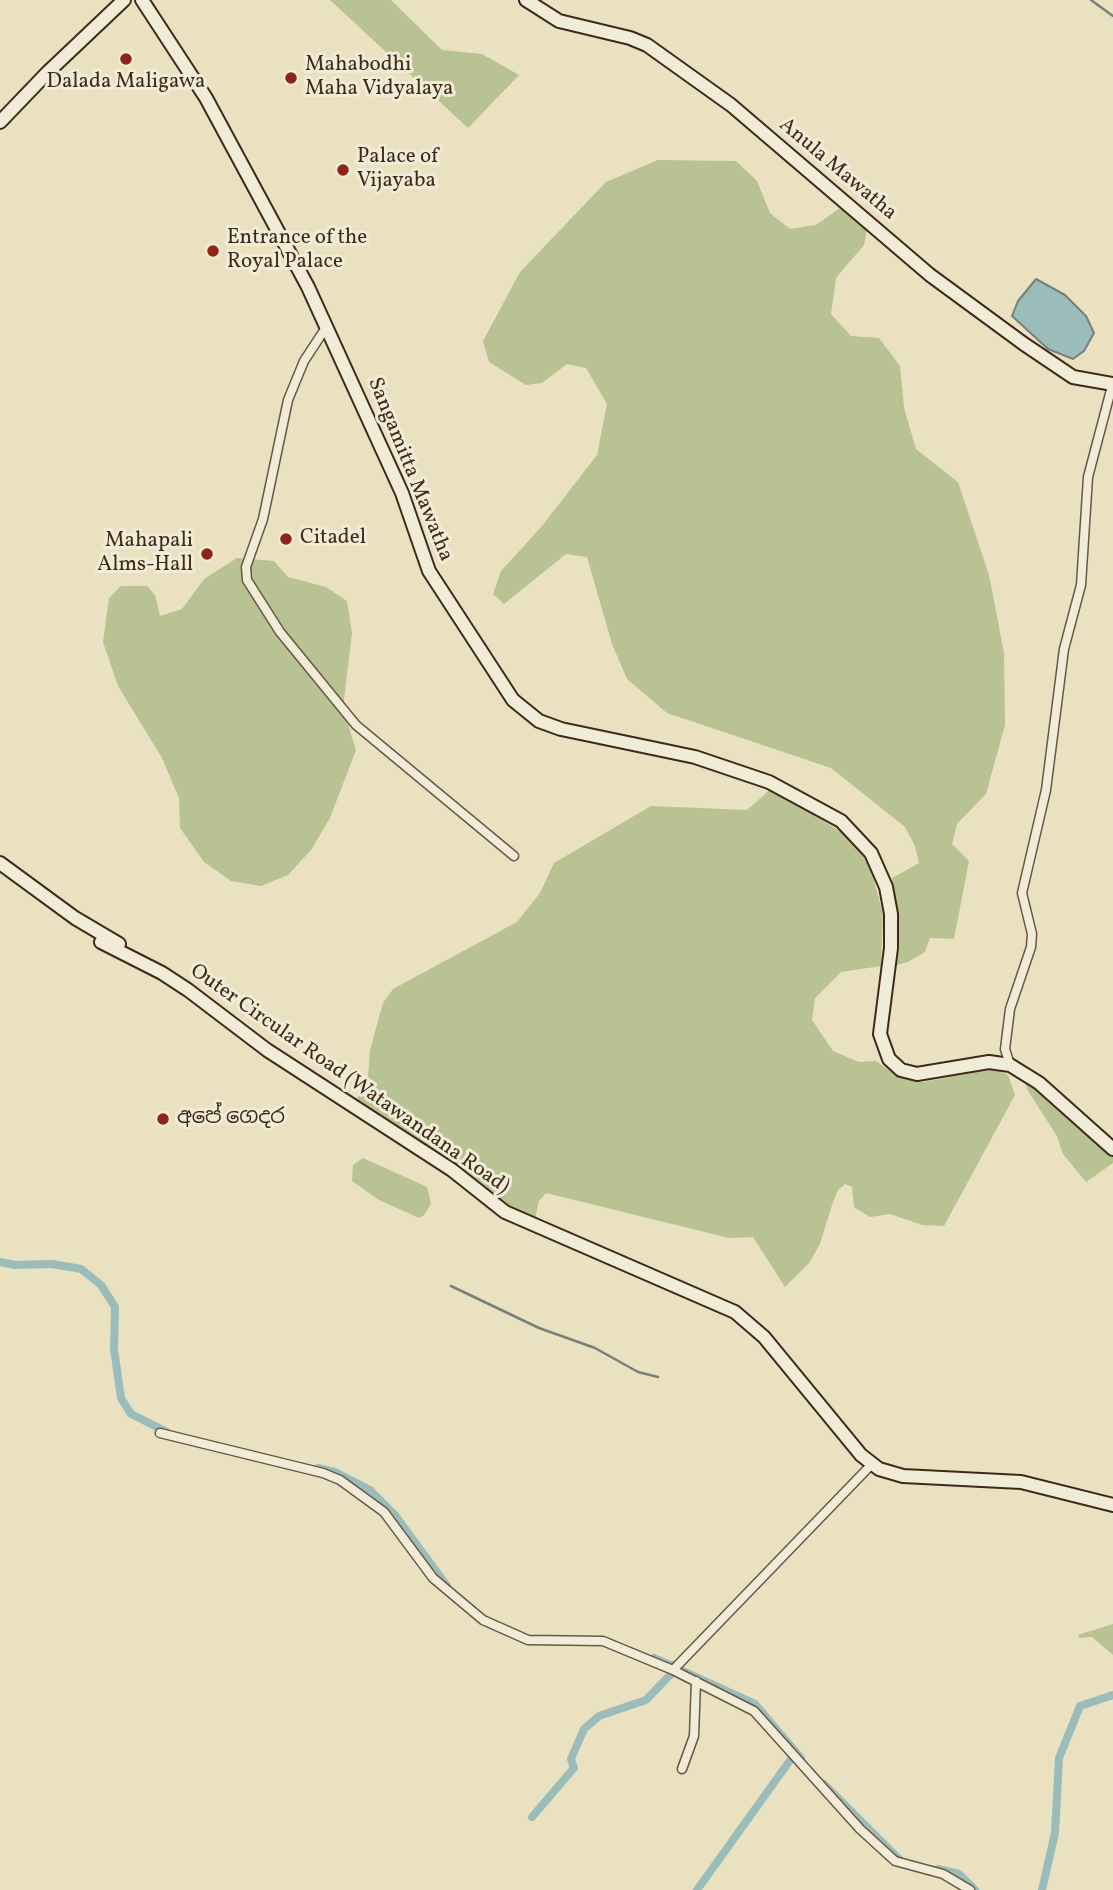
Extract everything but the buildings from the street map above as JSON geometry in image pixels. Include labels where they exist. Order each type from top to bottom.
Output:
[{"type":"main road","points":[[0,122],[124,0]]},
{"type":"main road","name":"Sangamitta Mawatha","points":[[142,0],[244,164],[327,326],[402,493],[426,565],[513,700],[531,716],[561,729],[695,757],[769,782],[841,821],[872,853],[886,887],[891,948],[880,1034],[889,1059],[901,1070],[917,1074],[989,1062],[1010,1065]]},
{"type":"main road","name":"Anula Mawatha","points":[[526,0],[559,21],[630,37],[656,51],[756,125],[930,275],[1067,373],[1113,385]]},
{"type":"main road","name":"Outer Circular Road (Watawandana Road)","points":[[0,863],[75,918],[119,944],[101,942],[171,978],[267,1051],[452,1170],[505,1212],[735,1312],[764,1337],[872,1464],[903,1476],[1021,1482],[1113,1505]]},
{"type":"main road","points":[[1010,1065],[1039,1083],[1113,1149]]},
{"type":"street","points":[[327,326],[304,360],[288,400],[263,519],[246,567],[247,580],[280,632],[356,725],[514,856]]},
{"type":"street","points":[[1010,1065],[1005,1049],[1006,1031],[1010,1009],[1031,947],[1032,934],[1022,893],[1046,790],[1064,649],[1081,585],[1088,477],[1113,385]]},
{"type":"street","points":[[160,1433],[340,1480],[384,1512],[433,1578],[483,1620],[528,1640],[603,1641],[673,1670],[754,1711],[860,1829],[895,1861],[943,1874],[970,1890]]},
{"type":"street","points":[[673,1670],[872,1464]]},
{"type":"street","points":[[682,1769],[694,1736],[696,1681]]},
{"type":"green space","points":[[330,0],[391,0],[442,50],[482,54],[519,75],[468,128]]},
{"type":"green space","points":[[658,160],[736,161],[757,181],[770,213],[790,229],[816,225],[843,206],[867,230],[864,245],[836,278],[831,314],[851,336],[879,338],[900,366],[904,408],[916,449],[958,482],[989,575],[1004,653],[1005,725],[986,794],[957,824],[952,844],[969,861],[954,939],[930,938],[925,952],[908,962],[896,965],[898,919],[892,878],[919,863],[915,846],[905,827],[831,768],[667,713],[627,679],[612,644],[587,557],[566,554],[504,604],[493,594],[501,571],[542,526],[597,455],[607,404],[586,368],[567,364],[542,383],[526,385],[489,362],[483,341],[520,272],[606,182]]},
{"type":"green space","points":[[237,558],[274,561],[288,577],[326,587],[347,601],[352,633],[343,708],[356,750],[330,818],[311,850],[288,875],[261,886],[231,881],[204,862],[180,828],[179,798],[162,758],[118,686],[103,642],[109,598],[121,586],[147,586],[155,595],[160,616],[182,609],[204,579]]},
{"type":"green space","points":[[772,788],[849,837],[860,848],[873,877],[883,914],[881,966],[841,972],[815,998],[812,1020],[833,1051],[859,1062],[876,1061],[890,1071],[923,1082],[995,1069],[1008,1075],[1015,1095],[944,1226],[922,1225],[890,1214],[870,1217],[854,1207],[852,1187],[845,1184],[838,1190],[820,1244],[809,1263],[785,1287],[753,1237],[729,1238],[546,1193],[539,1201],[535,1219],[517,1214],[357,1099],[368,1077],[370,1050],[383,1003],[393,989],[517,922],[540,893],[554,863],[651,806],[747,810]]},
{"type":"green space","points":[[1028,1079],[1113,1153],[1113,1163],[1086,1182],[1063,1154],[1057,1136],[1028,1091],[1025,1083]]},
{"type":"green space","points":[[363,1158],[427,1187],[431,1204],[424,1215],[419,1218],[379,1200],[352,1181],[353,1165]]},
{"type":"green space","points":[[1113,1624],[1113,1655],[1092,1637],[1079,1638],[1078,1635]]},
{"type":"water","points":[[1036,279],[1065,295],[1086,316],[1094,333],[1084,351],[1073,359],[1048,349],[1012,316],[1018,301]]},
{"type":"waterway","points":[[1091,0],[1113,16]]},
{"type":"waterway","points":[[0,1262],[15,1265],[52,1264],[81,1269],[101,1285],[115,1307],[114,1349],[121,1398],[131,1414],[167,1432]]},
{"type":"waterway","points":[[451,1286],[539,1328],[595,1348],[638,1372],[658,1377]]},
{"type":"waterway","points":[[318,1468],[335,1472],[370,1490],[395,1515],[447,1586]]},
{"type":"waterway","points":[[654,1658],[755,1704],[801,1758]]},
{"type":"waterway","points":[[532,1817],[574,1768],[571,1759],[584,1729],[599,1716],[646,1700],[671,1674],[672,1665]]},
{"type":"waterway","points":[[1042,1890],[1055,1833],[1059,1758],[1080,1706],[1113,1695]]},
{"type":"waterway","points":[[697,1890],[796,1752]]},
{"type":"waterway","points":[[824,1784],[901,1861]]},
{"type":"waterway","points":[[938,1869],[959,1874],[975,1890]]},
{"type":"place","name":"Dalada Maligawa","points":[[126,59]]},
{"type":"place","name":"Mahabodhi Maha Vidyalaya","points":[[291,78]]},
{"type":"place","name":"Palace of Vijayaba","points":[[343,170]]},
{"type":"place","name":"Entrance of the Royal Palace","points":[[213,251]]},
{"type":"place","name":"Citadel","points":[[286,539]]},
{"type":"place","name":"Mahapali Alms-Hall","points":[[207,554]]},
{"type":"place","name":"අපේ ගෙදර","points":[[163,1119]]}]
